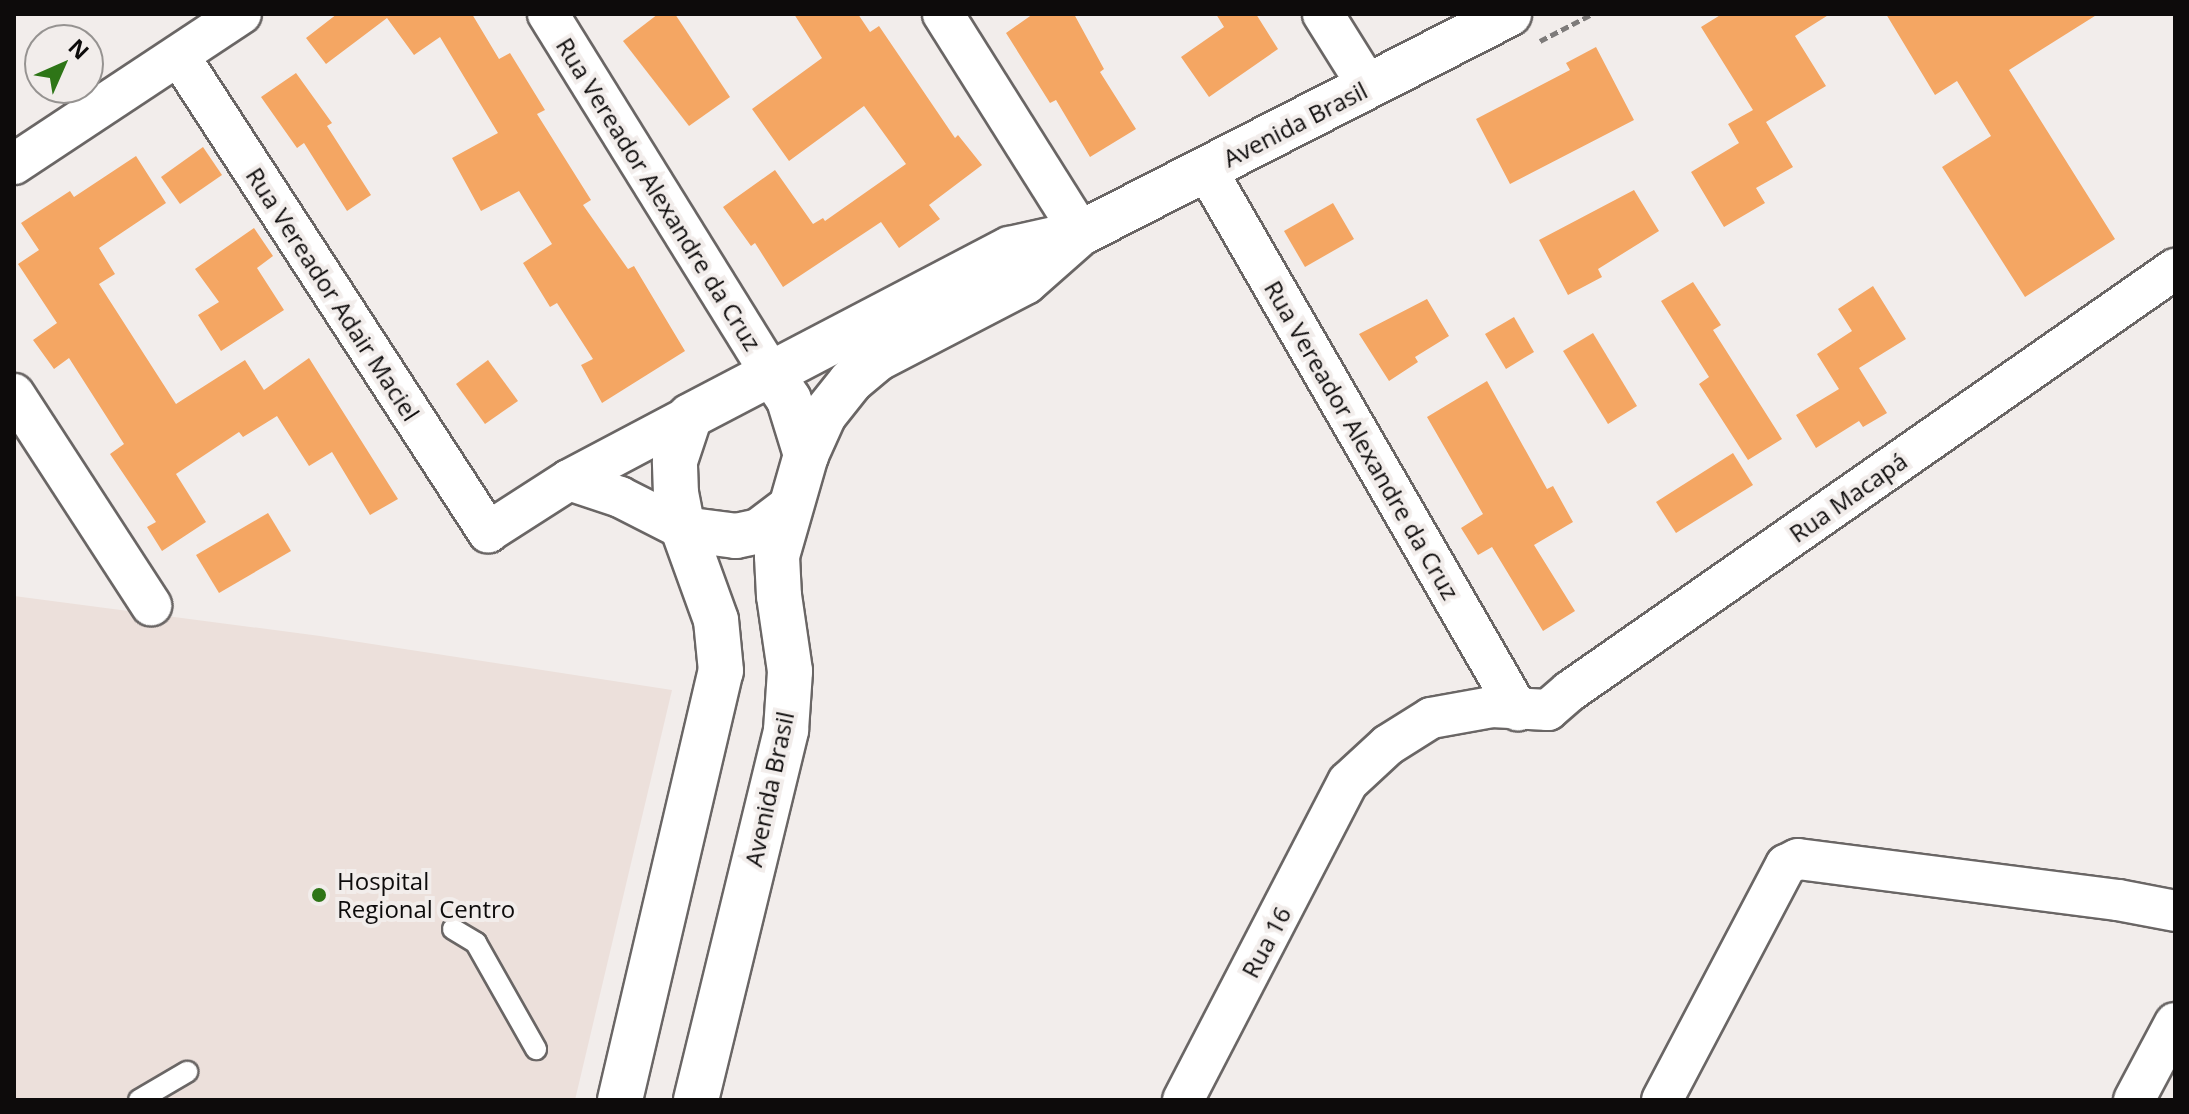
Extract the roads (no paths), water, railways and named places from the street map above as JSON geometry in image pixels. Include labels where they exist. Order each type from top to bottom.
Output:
[{"type":"street","name":"Rua Vereador Alexandre da Cruz","points":[[548,14],[771,373]]},
{"type":"street","points":[[943,14],[1081,233]]},
{"type":"street","points":[[1323,14],[1368,86]]},
{"type":"street","name":"Avenida Brasil","points":[[696,1100],[786,730],[790,671],[779,596],[777,556],[806,455],[824,415],[851,381],[877,359],[1025,282],[1081,233],[1509,14]]},
{"type":"street","points":[[14,164],[179,56],[230,17]]},
{"type":"street","name":"Rua Vereador Adair Maciel","points":[[179,56],[488,532]]},
{"type":"street","name":"Rua Vereador Alexandre da Cruz","points":[[1206,169],[1518,710]]},
{"type":"street","name":"Avenida Brasil","points":[[488,532],[569,480],[1010,249],[1081,233]]},
{"type":"street","name":"Rua Macapá","points":[[1348,782],[1388,745],[1431,718],[1492,707],[1548,710],[1570,691],[2175,269]]},
{"type":"street","points":[[771,373],[789,400],[806,455]]},
{"type":"street","points":[[14,394],[151,605]]},
{"type":"street","points":[[620,1100],[721,671],[716,620],[683,529],[675,461],[690,416]]},
{"type":"street","points":[[569,480],[620,497],[683,529],[736,536],[759,531],[789,508]]},
{"type":"street","name":"Rua 16","points":[[1183,1100],[1348,782]]},
{"type":"street","points":[[1662,1100],[1786,865],[1798,859],[2118,900],[2175,911]]},
{"type":"street","points":[[2134,1100],[2175,1023]]},
{"type":"lane","points":[[453,929],[476,943],[536,1049]]},
{"type":"lane","points":[[139,1100],[187,1072]]},
{"type":"place","name":"Hospital Regional Centro","points":[[319,895]]}]
